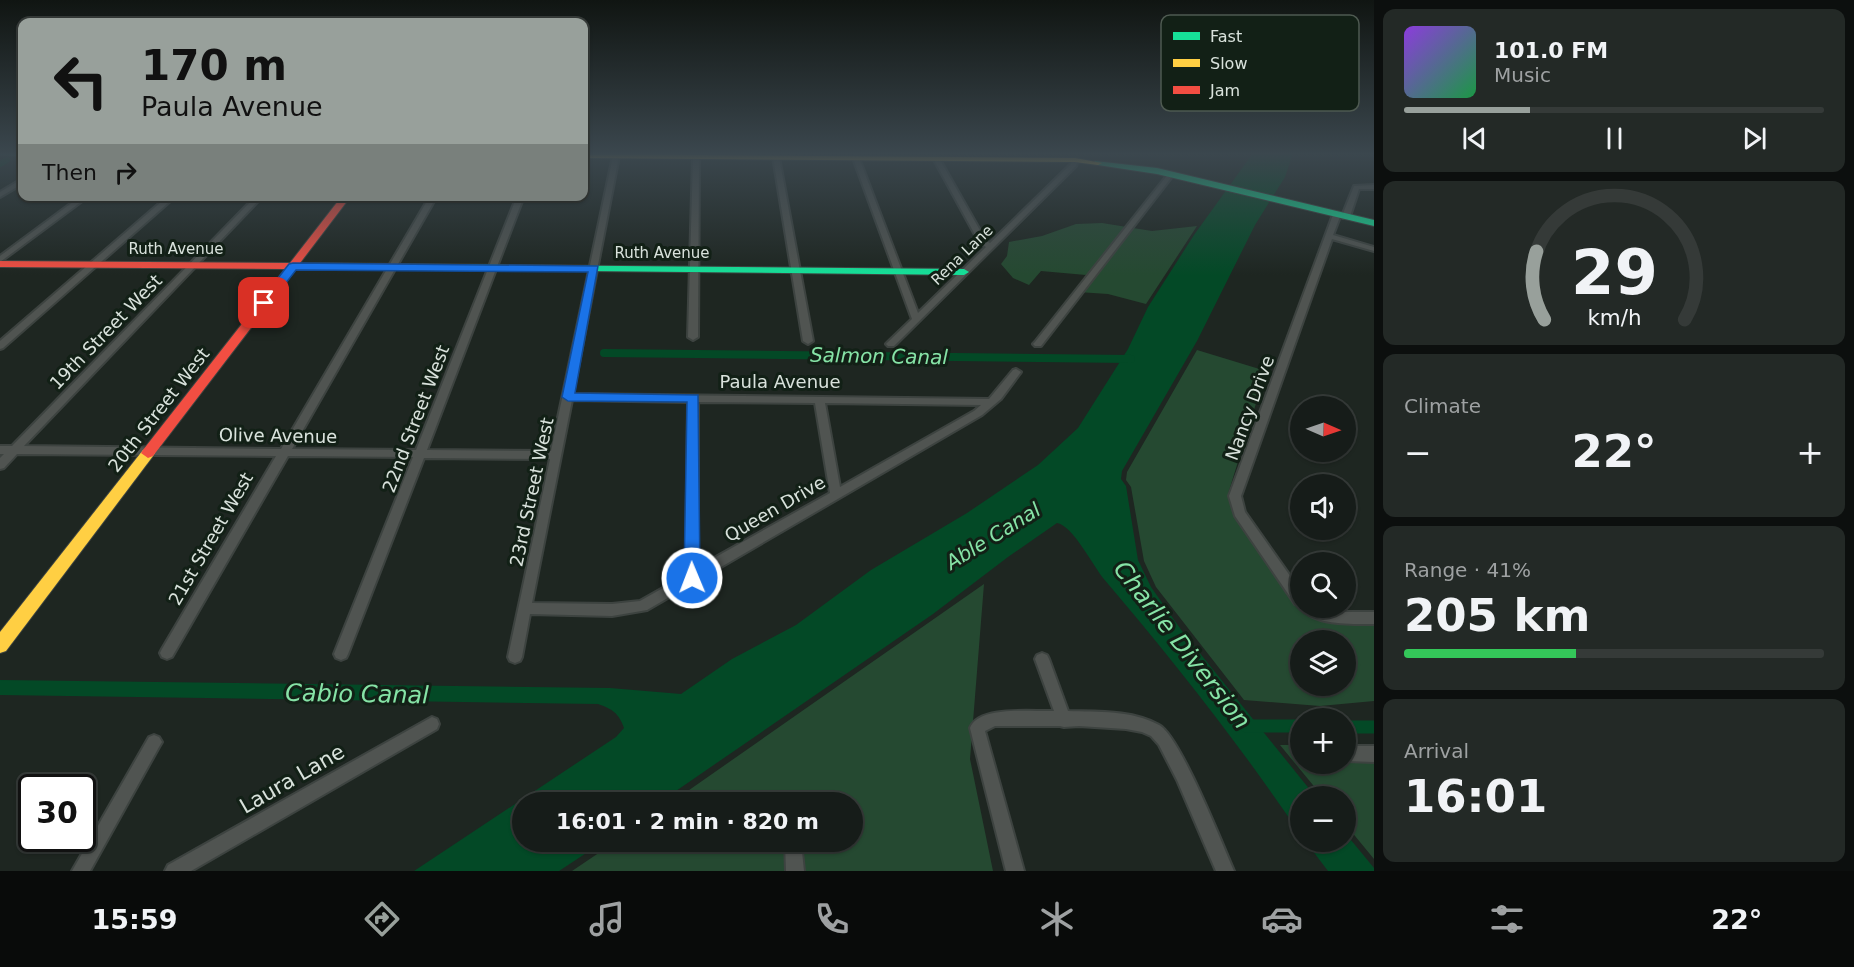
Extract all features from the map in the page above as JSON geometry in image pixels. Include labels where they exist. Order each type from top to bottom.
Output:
[{"type":"street","name":"23rd Street West","points":[[515,657],[609,194]]},
{"type":"street","points":[[693,337],[696,194]]},
{"type":"street","points":[[782,194],[808,341]]},
{"type":"street","points":[[869,194],[916,320]]},
{"type":"street","points":[[956,194],[983,242],[990,246]]},
{"type":"street","name":"Rena Lane","points":[[891,344],[1044,194]]},
{"type":"street","points":[[1038,344],[1156,194]]},
{"type":"street","points":[[1249,194],[1374,223]]},
{"type":"street","name":"Nancy Drive","points":[[1290,586],[1239,513],[1235,496],[1329,236],[1353,194]]},
{"type":"street","points":[[0,262],[79,201]]},
{"type":"street","points":[[0,346],[166,201]]},
{"type":"street","name":"19th Street West","points":[[0,465],[255,201]]},
{"type":"street","name":"20th Street West","points":[[0,645],[343,201]]},
{"type":"street","name":"21st Street West","points":[[167,653],[431,201]]},
{"type":"street","name":"22nd Street West","points":[[341,654],[519,201]]},
{"type":"street","points":[[1329,236],[1374,249]]},
{"type":"street","name":"Ruth Avenue","points":[[0,262],[93,265],[964,272]]},
{"type":"street","name":"Queen Drive","points":[[525,608],[627,609],[642,606],[978,413],[992,402],[1016,372]]},
{"type":"street","name":"Paula Avenue","points":[[568,397],[992,402]]},
{"type":"street","points":[[692,578],[693,398]]},
{"type":"street","points":[[819,399],[836,495]]},
{"type":"street","name":"Olive Avenue","points":[[0,450],[556,455]]},
{"type":"street","points":[[1356,618],[1374,618]]},
{"type":"street","points":[[1042,659],[1064,720]]},
{"type":"street","points":[[1016,871],[977,728],[993,720],[1143,723],[1158,732],[1176,762],[1225,871]]},
{"type":"street","name":"Laura Lane","points":[[174,871],[432,724]]},
{"type":"street","points":[[81,871],[154,742]]},
{"type":"street","points":[[1356,754],[1374,754]]},
{"type":"street","points":[[794,852],[795,871]]},
{"type":"shaded area","points":[[1102,223],[1152,231],[1197,226],[1146,304],[1108,294],[1078,292],[1086,275],[1041,271],[1029,285],[1013,278],[1001,264],[1007,256],[1009,242],[1042,236],[1076,224]]},
{"type":"shaded area","points":[[1197,350],[1266,371],[1228,494],[1290,588],[1290,618],[1356,618],[1356,614],[1374,614],[1374,701],[1320,706],[1244,700],[1156,587],[1144,561],[1131,487],[1126,480],[1127,472]]},
{"type":"shaded area","points":[[984,584],[970,759],[993,871],[572,871],[600,852],[863,852],[863,792],[686,792]]},
{"type":"shaded area","points":[[1280,745],[1290,745],[1290,757]]},
{"type":"shaded area","points":[[1356,749],[1374,750],[1374,859],[1356,837],[1356,786],[1314,786],[1304,774],[1356,774]]},
{"type":"water","points":[[1224,194],[1275,194],[1255,225],[1197,341],[1122,471],[1121,479],[1126,486],[1138,560],[1151,587],[1182,631],[1290,765],[1290,774],[1297,774],[1307,786],[1290,786],[1290,820],[1205,703],[1103,578],[1076,538],[1063,525],[1057,523],[933,614],[675,792],[533,792],[616,737],[624,728],[617,715],[598,704],[0,695],[0,680],[610,688],[681,694],[732,659],[796,625],[871,570],[967,513],[1038,465],[1078,428],[1128,349],[1148,307]]},
{"type":"water","points":[[512,806],[512,852],[588,852],[559,871],[414,871]]},
{"type":"water","points":[[1356,846],[1374,868],[1374,871],[1328,871],[1314,852],[1356,852]]},
{"type":"waterway","name":"Salmon Canal","points":[[604,353],[1131,359]]},
{"type":"waterway","name":"Charlie Diversion","points":[[1246,726],[1290,726]]},
{"type":"waterway","points":[[1356,727],[1374,727]]},
{"type":"traffic: fast","points":[[1252,194],[1374,223]]},
{"type":"traffic: fast","points":[[405,267],[964,272]]},
{"type":"traffic: slow","points":[[0,645],[148,453]]},
{"type":"traffic: jam","points":[[148,453],[343,201]]},
{"type":"traffic: jam","points":[[0,264],[405,267]]},
{"type":"route","points":[[264,303],[293,267],[594,269],[568,397],[693,398],[692,578]]},
{"type":"water label","name":"Able Canal","points":[[993,536]]},
{"type":"water label","name":"Cabio Canal","points":[[357,694]]}]
